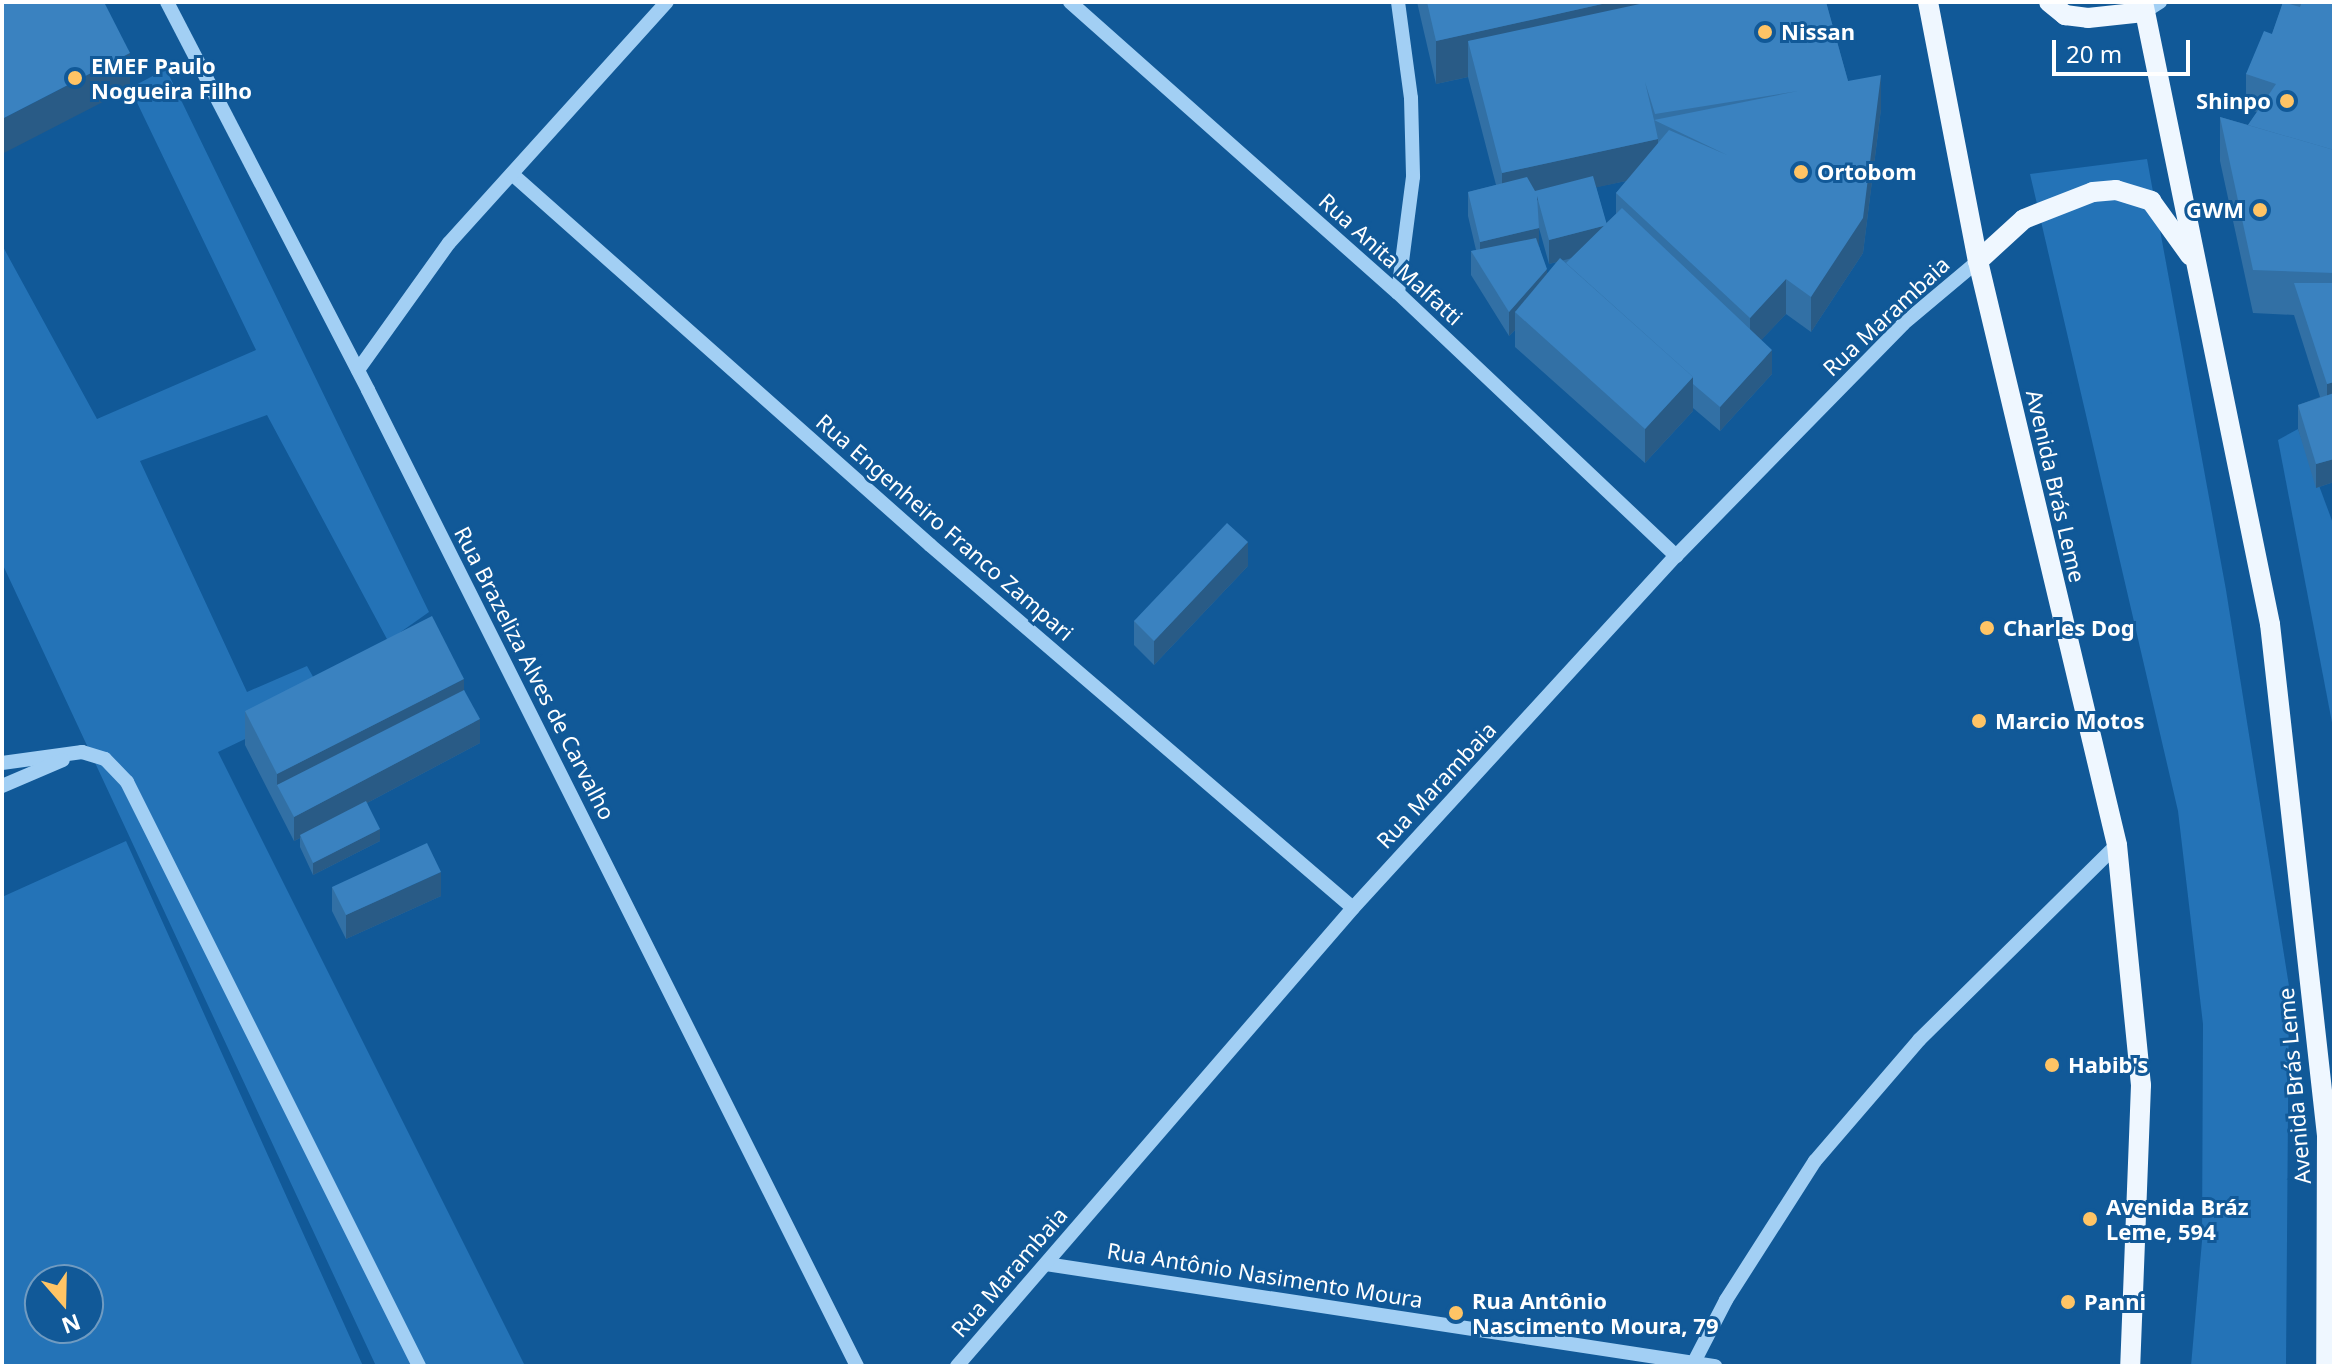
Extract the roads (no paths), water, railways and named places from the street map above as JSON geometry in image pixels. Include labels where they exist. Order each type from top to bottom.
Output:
[{"type":"main road","name":"Avenida Brás Leme","points":[[1928,2],[1978,261],[2117,845],[2141,1085],[2130,1366]]},
{"type":"main road","points":[[2049,2],[2065,15],[2088,18],[2149,5]]},
{"type":"main road","name":"Avenida Brás Leme","points":[[2149,5],[2270,624],[2327,1135],[2326,1366]]},
{"type":"main road","points":[[1978,261],[2024,219],[2093,192],[2116,190],[2151,201],[2165,214],[2205,292]]},
{"type":"street","name":"Rua Brazeliza Alves de Carvalho","points":[[167,2],[358,370],[857,1366]]},
{"type":"street","points":[[358,370],[421,277],[667,2]]},
{"type":"street","name":"Rua Anita Malfatti","points":[[1070,2],[1398,293],[1676,556]]},
{"type":"street","points":[[1398,2],[1411,98],[1413,177],[1398,293]]},
{"type":"street","name":"Rua Engenheiro Franco Zampari","points":[[512,174],[930,545],[1353,908]]},
{"type":"street","name":"Rua Marambaia","points":[[957,1366],[1353,908],[1676,556],[1912,316],[1978,261]]},
{"type":"street","points":[[2,786],[82,752]]},
{"type":"street","points":[[2,763],[82,752],[105,759],[127,782],[419,1366]]},
{"type":"street","points":[[1692,1364],[1726,1300],[1815,1161],[1919,1040],[2117,845]]},
{"type":"street","name":"Rua Antônio Nasimento Moura","points":[[1046,1264],[1715,1366]]},
{"type":"place","name":"Nissan","points":[[1765,32]]},
{"type":"place","name":"EMEF Paulo Nogueira Filho","points":[[75,78]]},
{"type":"place","name":"Shinpo","points":[[2287,101]]},
{"type":"place","name":"Ortobom","points":[[1801,172]]},
{"type":"place","name":"GWM","points":[[2260,210]]},
{"type":"place","name":"Charles Dog","points":[[1987,628]]},
{"type":"place","name":"Marcio Motos","points":[[1979,721]]},
{"type":"place","name":"Habib's","points":[[2052,1065]]},
{"type":"place","name":"Avenida Bráz Leme, 594","points":[[2090,1219]]},
{"type":"place","name":"Panni","points":[[2068,1302]]},
{"type":"place","name":"Rua Antônio Nascimento Moura, 79","points":[[1456,1313]]}]
